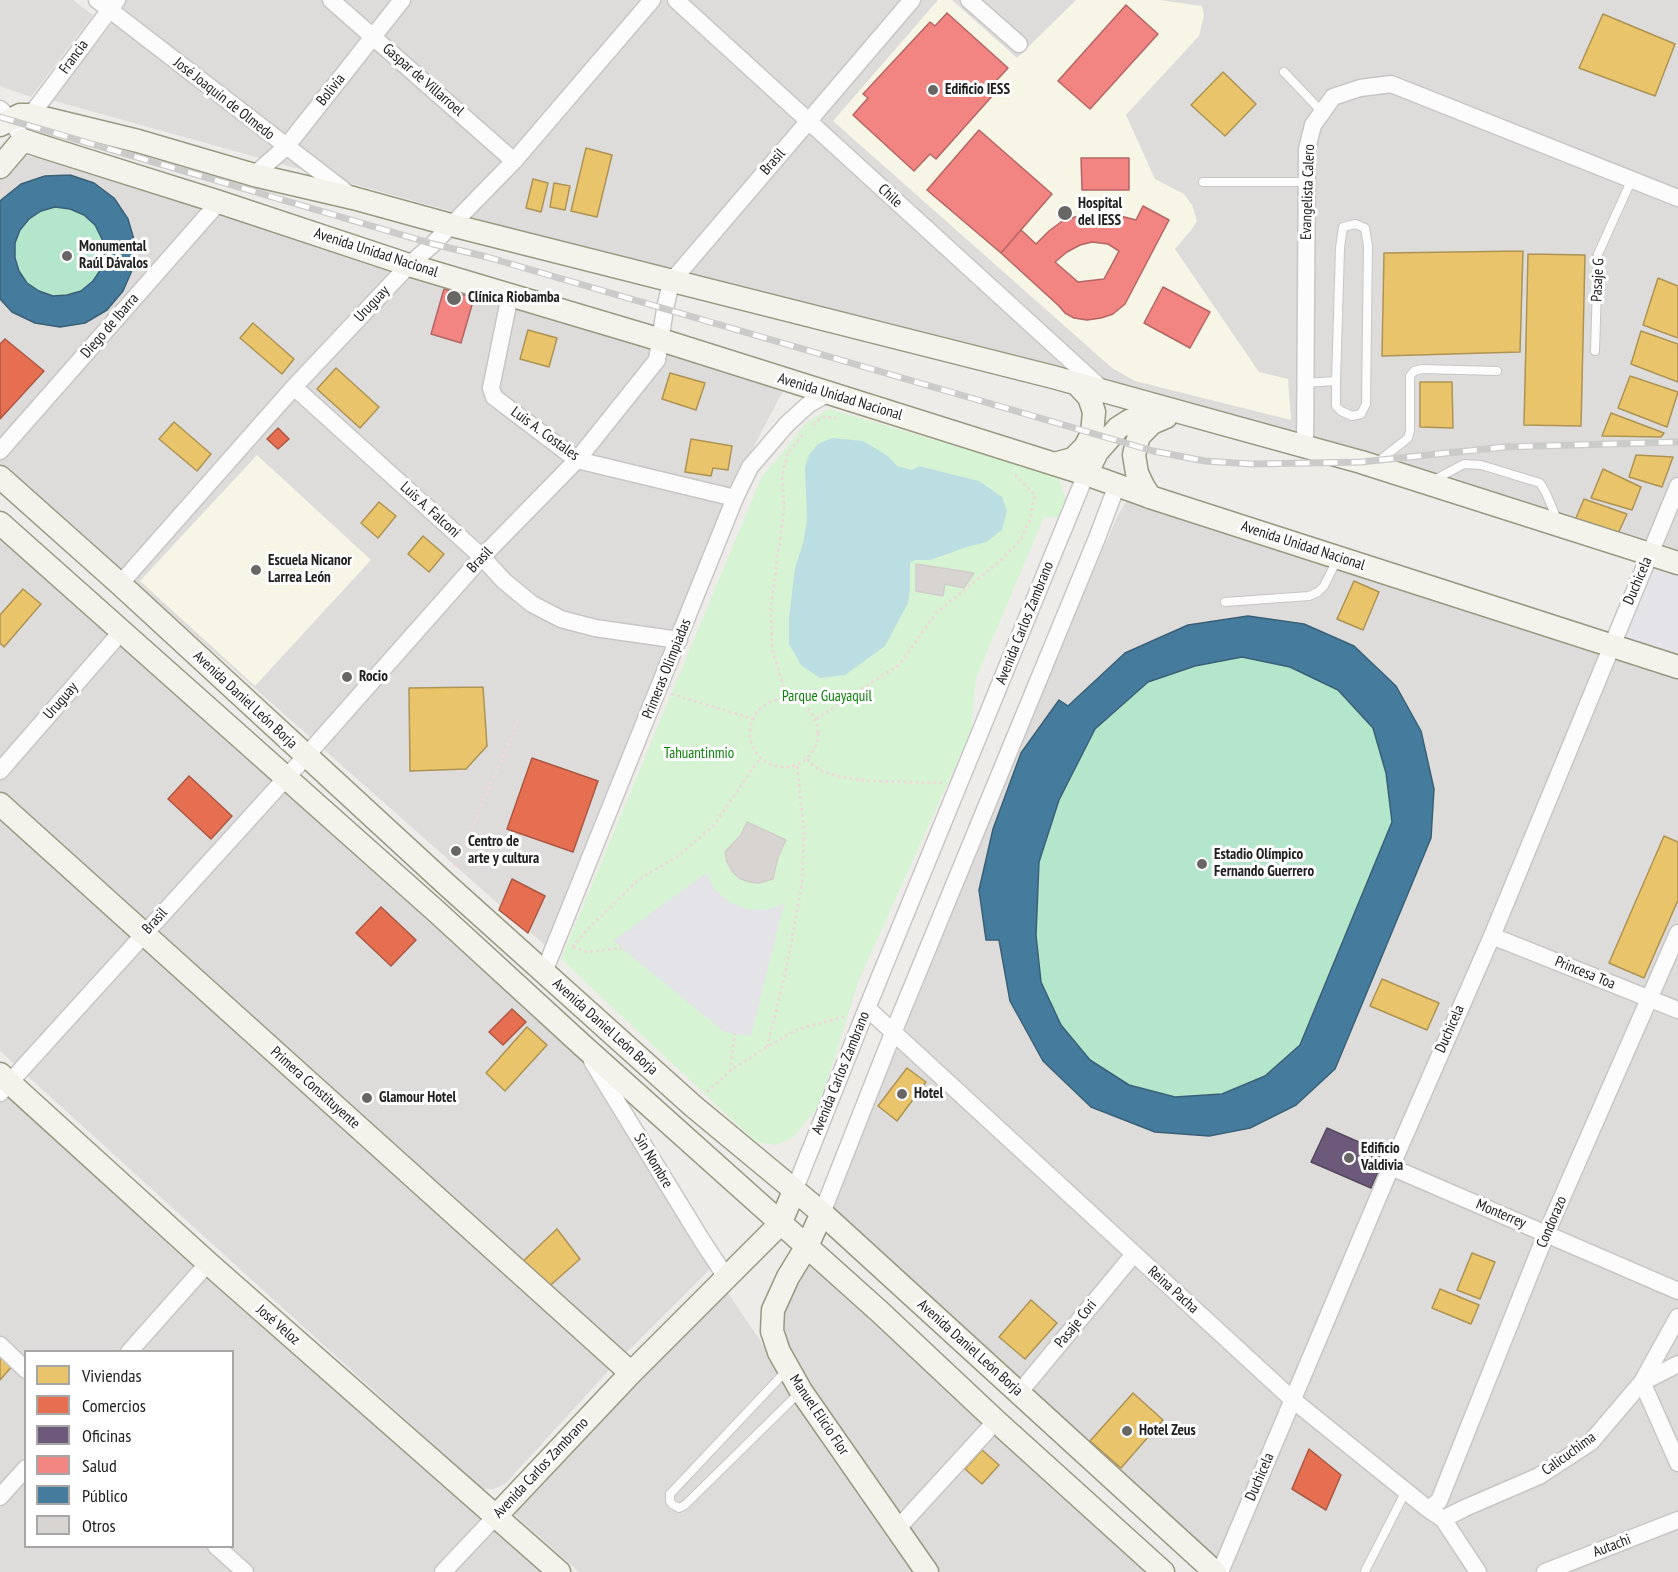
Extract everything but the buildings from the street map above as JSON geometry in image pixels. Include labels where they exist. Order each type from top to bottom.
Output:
[{"type":"street","name":"Gaspar de Villarroel","points":[[331,0],[514,160]]},
{"type":"street","name":"Bolivia","points":[[254,175],[286,147],[402,0]]},
{"type":"street","name":"Uruguay","points":[[120,584],[294,387],[409,265],[452,225],[514,160],[652,0]]},
{"type":"street","name":"Chile","points":[[676,0],[1105,391]]},
{"type":"street","name":"Brasil","points":[[3,1083],[306,756],[482,557],[577,460],[657,360],[671,282],[912,0]]},
{"type":"street","points":[[969,0],[1018,44]]},
{"type":"street","name":"Francia","points":[[10,117],[108,3]]},
{"type":"street","name":"José Joaquín de Olmedo","points":[[108,3],[286,147],[353,198]]},
{"type":"street","name":"Evangelista Calero","points":[[1305,447],[1306,149],[1312,125],[1333,97],[1360,88],[1391,84],[1678,198]]},
{"type":"street","points":[[0,167],[22,140],[10,117]]},
{"type":"street","points":[[10,117],[138,141],[254,175],[353,198],[671,282],[1105,391],[1372,466],[1678,563]]},
{"type":"street","name":"Avenida Unidad Nacional","points":[[22,140],[409,265],[661,340],[1086,474],[1678,668]]},
{"type":"street","name":"Diego de Ibarra","points":[[0,450],[219,202]]},
{"type":"street","name":"Luis A. Costales","points":[[510,294],[491,388],[494,397],[577,460],[735,498]]},
{"type":"street","points":[[1054,464],[1073,459],[1085,447],[1092,434],[1094,412],[1089,397],[1077,384]]},
{"type":"street","name":"Luis A. Falconí","points":[[294,387],[531,604],[561,619],[595,628],[679,640]]},
{"type":"street","points":[[807,1246],[822,1214],[892,1033],[1117,485],[1121,458],[1118,428],[1105,391]]},
{"type":"street","name":"Primeras Olimpiadas","points":[[544,972],[735,498],[750,466],[787,424],[809,404],[829,393]]},
{"type":"street","points":[[1086,474],[1097,452],[1118,428],[1129,421],[1147,414],[1194,416]]},
{"type":"street","points":[[1150,496],[1137,473],[1134,455],[1139,436],[1152,423],[1169,416],[1194,416]]},
{"type":"street","name":"Avenida Carlos Zambrano","points":[[443,1572],[631,1373],[780,1224],[1086,474]]},
{"type":"street","name":"Avenida Daniel León Borja","points":[[0,477],[120,584],[447,885],[693,1106],[822,1214],[1215,1572]]},
{"type":"street","name":"Duchicela","points":[[1220,1572],[1390,1167],[1492,936],[1678,486]]},
{"type":"street","name":"Avenida Daniel León Borja","points":[[0,523],[437,912],[880,1312],[1163,1572]]},
{"type":"street","name":"Uruguay","points":[[0,771],[122,632]]},
{"type":"street","name":"Primera Constituyente","points":[[0,804],[631,1373]]},
{"type":"street","name":"Condorazo","points":[[1428,1509],[1439,1501],[1546,1234],[1678,933]]},
{"type":"street","name":"Princesa Toa","points":[[1492,936],[1678,1010]]},
{"type":"street","name":"Reina Pacha","points":[[866,1010],[1293,1400],[1443,1519],[1478,1572]]},
{"type":"street","name":"Sin Nombre","points":[[582,1045],[726,1277]]},
{"type":"street","name":"José Veloz","points":[[3,1083],[559,1572]]},
{"type":"street","name":"Monterrey","points":[[1390,1167],[1678,1291]]},
{"type":"street","name":"Manuel Elicio Flor","points":[[807,1246],[788,1277],[773,1310],[772,1331],[779,1352],[801,1391],[927,1572]]},
{"type":"street","name":"Pasaje Cori","points":[[1019,1393],[1134,1254]]},
{"type":"street","points":[[131,1350],[208,1263]]},
{"type":"street","name":"Calicuchima","points":[[1443,1519],[1539,1476],[1591,1442],[1642,1382],[1678,1317]]},
{"type":"street","points":[[0,1346],[24,1368]]},
{"type":"street","points":[[1678,1364],[1642,1382],[1678,1463]]},
{"type":"street","points":[[898,1528],[996,1421]]},
{"type":"street","points":[[0,1497],[24,1470]]},
{"type":"street","name":"Autachi","points":[[1545,1572],[1678,1520]]},
{"type":"street","points":[[218,1548],[244,1572]]},
{"type":"lane","points":[[1284,72],[1322,112]]},
{"type":"lane","name":"Pasaje G","points":[[1595,351],[1598,254],[1632,179]]},
{"type":"lane","points":[[1203,182],[1306,182]]},
{"type":"lane","points":[[1355,225],[1365,228],[1368,246],[1366,404],[1361,414],[1352,416],[1336,406],[1336,381],[1342,227],[1355,225]]},
{"type":"lane","points":[[1372,466],[1408,438],[1410,376],[1414,371],[1422,369],[1497,371]]},
{"type":"lane","points":[[1305,383],[1336,381]]},
{"type":"lane","points":[[1428,483],[1464,464],[1480,465],[1540,483],[1559,525]]},
{"type":"lane","points":[[1224,602],[1309,596],[1324,586],[1338,557]]},
{"type":"lane","points":[[788,1368],[670,1494],[672,1504],[679,1508],[685,1505],[801,1391]]},
{"type":"lane","points":[[1365,1571],[1406,1491]]},
{"type":"path","points":[[787,699],[772,648],[771,606],[784,509],[782,476],[787,455],[805,431],[823,417],[845,418]]},
{"type":"path","points":[[816,719],[900,664],[936,613],[1000,561],[1020,541],[1030,520],[1035,495],[1012,472]]},
{"type":"path","points":[[659,690],[753,719]]},
{"type":"path","points":[[787,699],[798,702],[808,709],[816,719],[819,733],[816,747],[807,759],[797,765],[783,768],[771,765],[760,758],[752,746],[750,732],[753,719],[761,708],[773,701],[787,699]]},
{"type":"path","points":[[447,885],[519,719]]},
{"type":"path","points":[[544,972],[573,947],[586,931],[639,879],[676,857],[714,825],[760,758]]},
{"type":"path","points":[[807,759],[819,770],[840,777],[870,781],[960,785]]},
{"type":"path","points":[[767,1047],[786,970],[802,884],[804,832],[797,765]]},
{"type":"path","points":[[573,947],[587,952],[622,948]]},
{"type":"path","points":[[693,1106],[730,1071],[798,1029],[866,1010]]},
{"type":"path","points":[[730,1071],[735,1033]]},
{"type":"shaded area","points":[[0,0],[73,0],[93,15],[31,97],[0,86]]},
{"type":"shaded area","points":[[102,0],[1678,0],[1678,552],[51,100],[119,15]]},
{"type":"shaded area","name":"Hospital del IESS","points":[[938,0],[952,0],[1017,58],[1076,0],[1159,0],[1202,6],[1204,15],[1199,36],[1126,115],[1155,179],[1184,194],[1192,205],[1197,221],[1175,249],[1259,372],[1288,379],[1291,420],[1135,381],[1112,368],[833,121]]},
{"type":"shaded area","points":[[20,154],[781,388],[782,393],[737,478],[548,948],[135,582],[0,466],[0,175]]},
{"type":"shaded area","name":"Escuela Nicanor Larrea León","points":[[257,455],[371,560],[255,686],[140,581]]},
{"type":"shaded area","points":[[1140,499],[1678,679],[1678,1572],[1221,1572],[835,1210],[833,1198],[901,1038],[1048,674],[1119,513],[1127,501]]},
{"type":"shaded area","points":[[0,528],[578,1048],[709,1262],[710,1269],[611,1368],[506,1483],[494,1489],[482,1489],[0,1051]]},
{"type":"shaded area","points":[[1654,566],[1678,574],[1678,655],[1624,637]]},
{"type":"shaded area","points":[[706,873],[715,890],[729,902],[747,909],[766,910],[784,904],[751,1036],[724,1032],[613,941]]},
{"type":"shaded area","points":[[0,1084],[542,1572],[0,1572]]},
{"type":"shaded area","points":[[812,1263],[1156,1572],[937,1572],[802,1376],[785,1344],[781,1313],[804,1266]]},
{"type":"shaded area","points":[[725,1289],[915,1572],[579,1572],[516,1516],[513,1507]]},
{"type":"green space","name":"Monumental Raúl Dávalos","points":[[70,175],[114,198],[128,219],[135,243],[133,268],[123,291],[107,310],[85,323],[60,327],[35,323],[12,312],[0,201],[21,184],[45,176]]},
{"type":"green space","name":"Parque Guayaquil","points":[[829,409],[1058,476],[1066,501],[1060,517],[1044,517],[976,678],[971,731],[859,980],[819,1106],[791,1139],[775,1145],[756,1142],[561,959],[762,476],[806,423]]},
{"type":"green space","name":"Estadio Olímpico Fernando Guerrero","points":[[1248,616],[1304,624],[1354,646],[1396,686],[1421,731],[1434,789],[1431,838],[1335,1069],[1296,1105],[1250,1128],[1209,1136],[1155,1132],[1091,1107],[1043,1061],[1010,1001],[999,940],[986,940],[979,890],[993,829],[1021,753],[1059,700],[1068,706]]},
{"type":"water","points":[[832,438],[863,441],[888,456],[897,466],[912,470],[919,466],[979,481],[1002,497],[1007,511],[1002,530],[986,542],[930,560],[915,560],[910,563],[908,603],[885,646],[845,675],[820,678],[801,665],[789,644],[789,618],[795,568],[807,521],[805,467],[809,455],[818,444]]},
{"type":"railway","points":[[0,117],[1153,451],[1205,461],[1252,464],[1361,462],[1505,447],[1678,442]]},
{"type":"place","name":"Edificio IESS","points":[[933,90]]},
{"type":"place","name":"Hospital del IESS","points":[[1065,213]]},
{"type":"place","name":"Monumental Raúl Dávalos","points":[[67,256]]},
{"type":"place","name":"Clínica Riobamba","points":[[454,298]]},
{"type":"place","name":"Escuela Nicanor Larrea León","points":[[256,570]]},
{"type":"place","name":"Rocio","points":[[347,677]]},
{"type":"place","name":"Centro de arte y cultura","points":[[456,851]]},
{"type":"place","name":"Estadio Olímpico Fernando Guerrero","points":[[1202,864]]},
{"type":"place","name":"Hotel","points":[[902,1094]]},
{"type":"place","name":"Glamour Hotel","points":[[367,1098]]},
{"type":"place","name":"Edificio Valdivia","points":[[1349,1158]]},
{"type":"place","name":"Hotel Zeus","points":[[1127,1431]]},
{"type":"park label","name":"Tahuantinmio","points":[[699,754]]}]
